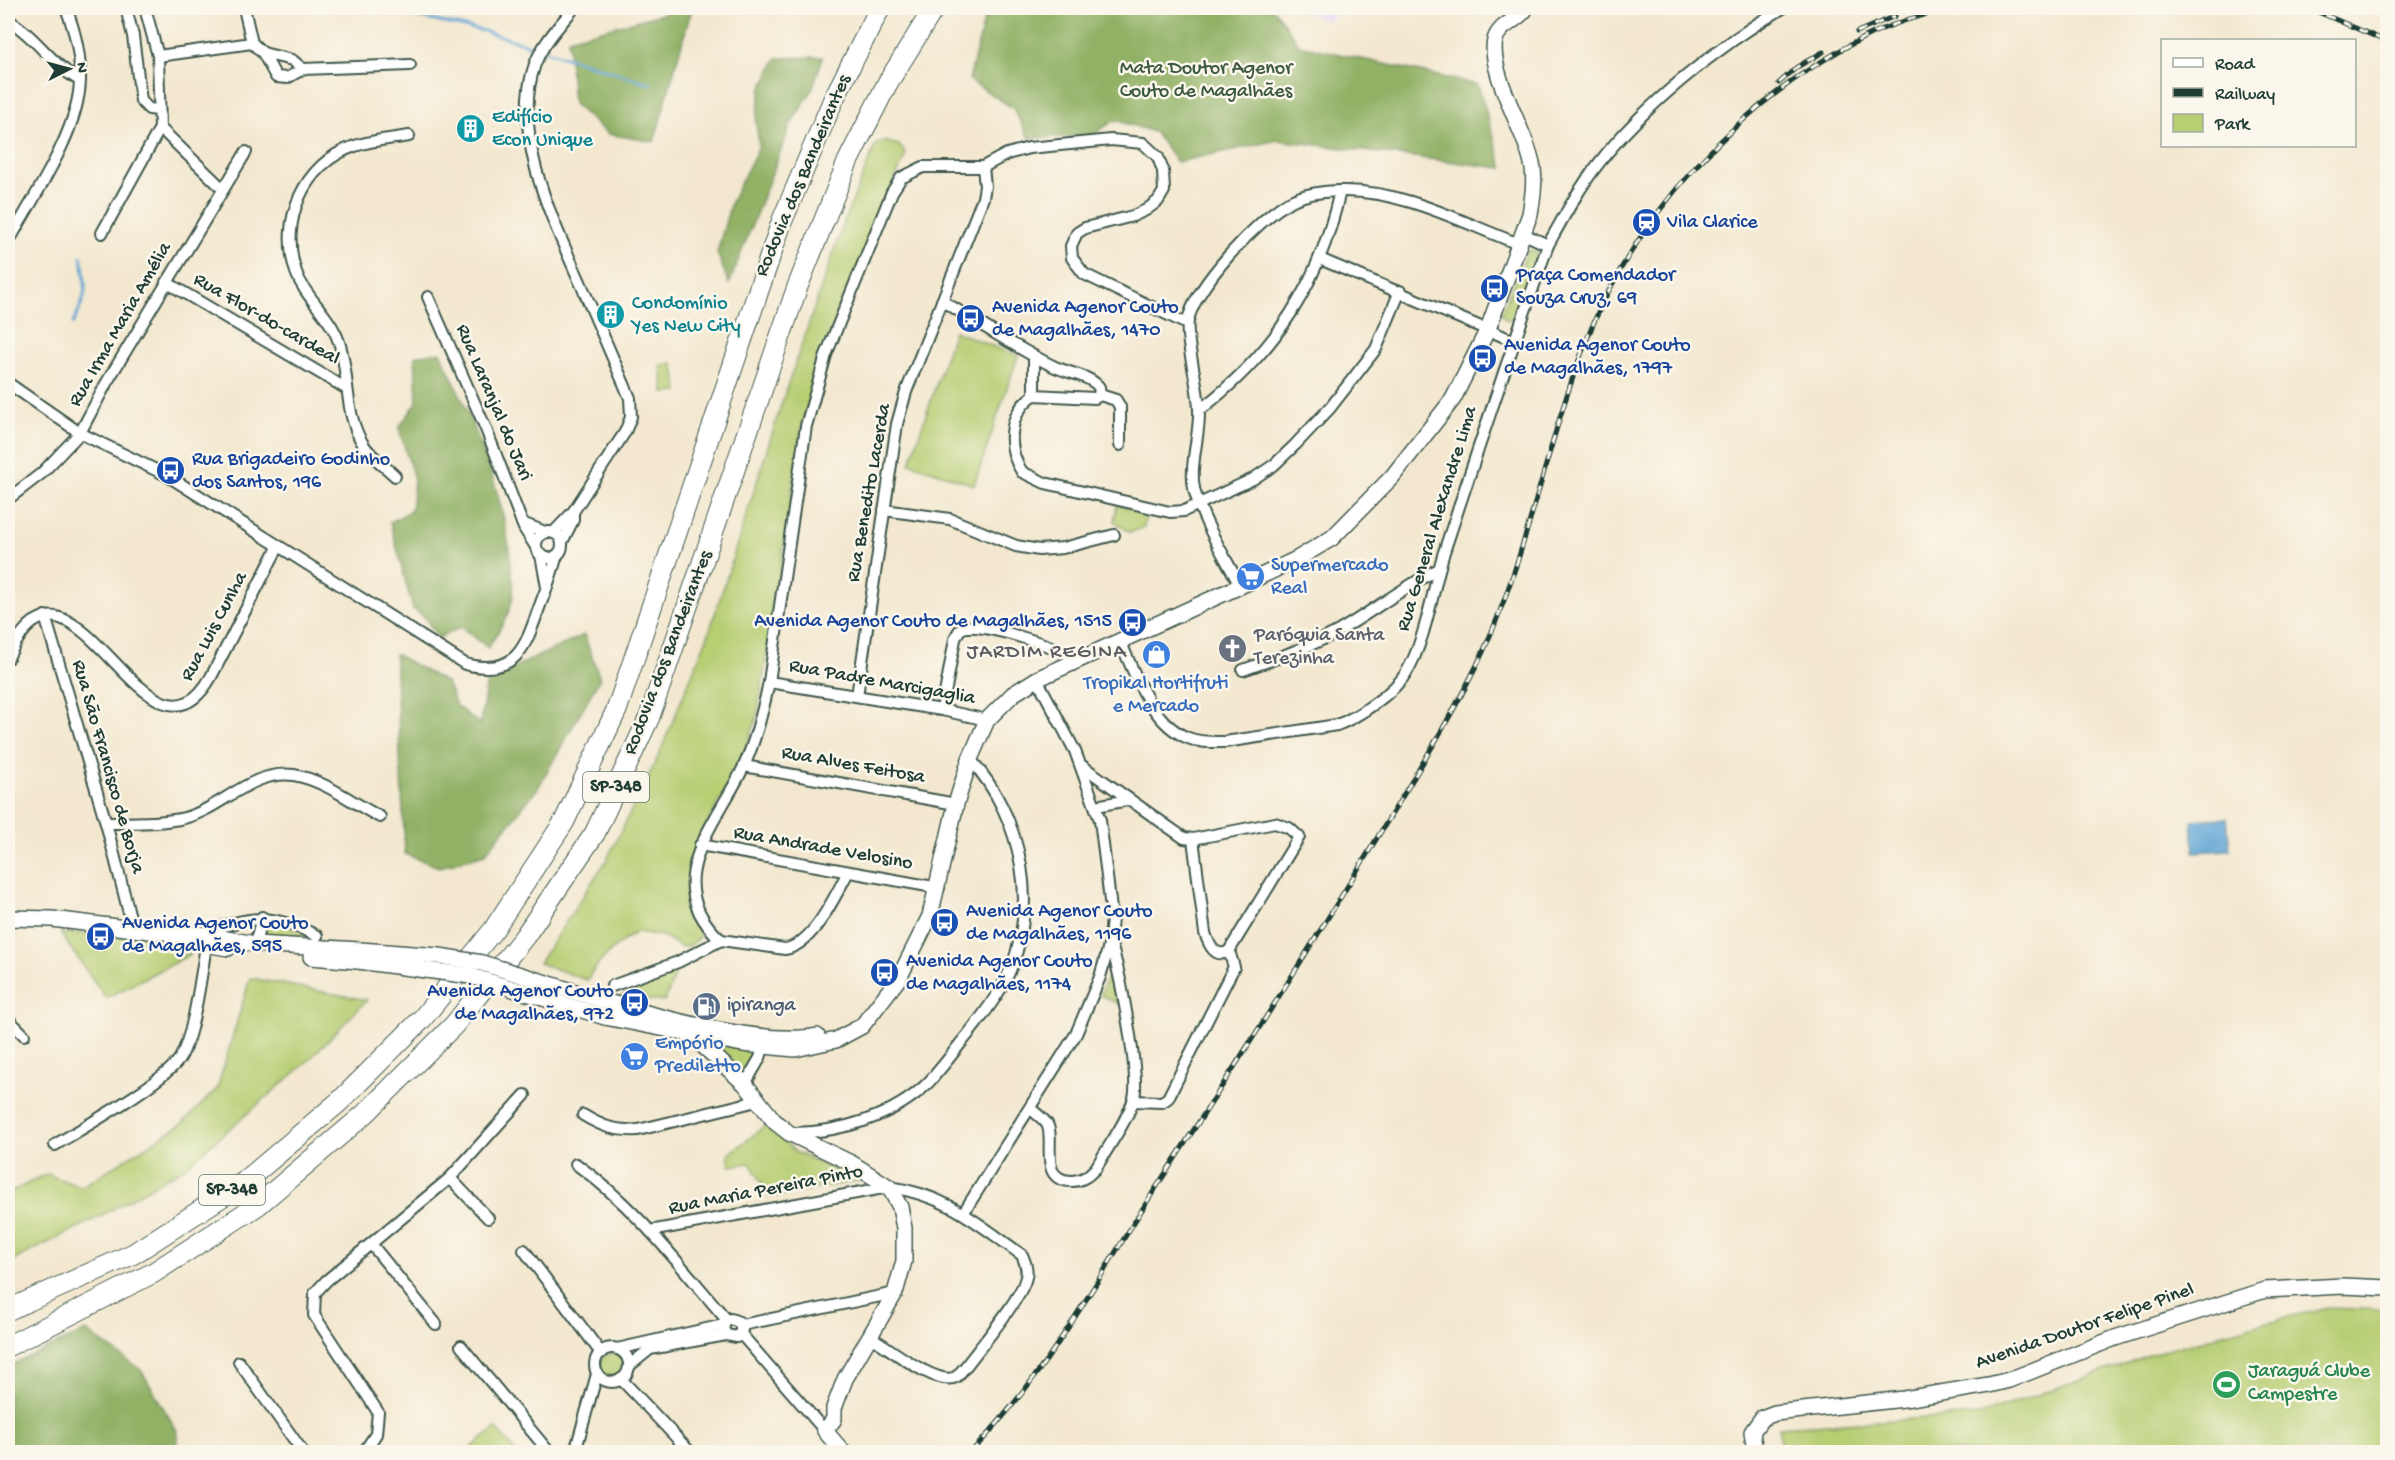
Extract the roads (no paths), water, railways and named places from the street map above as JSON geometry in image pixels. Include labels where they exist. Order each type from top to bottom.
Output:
[{"type":"highway","name":"Rodovia dos Bandeirantes","points":[[8,1310],[133,1254],[243,1183],[348,1093],[422,1019],[494,929],[564,822],[617,709],[782,221],[834,98],[880,8]]},
{"type":"highway","name":"Rodovia dos Bandeirantes","points":[[8,1346],[153,1273],[258,1205],[366,1113],[454,1025],[525,936],[595,832],[649,718],[797,288],[848,161],[887,84],[934,8]]},
{"type":"street","points":[[8,243],[67,130],[77,105],[80,80],[78,45],[66,8]]},
{"type":"street","points":[[126,8],[133,36],[141,101],[149,109],[158,110]]},
{"type":"street","points":[[102,233],[160,128],[158,56],[145,8]]},
{"type":"street","points":[[244,8],[252,43],[263,53],[270,70],[276,77],[282,78],[303,69],[410,65]]},
{"type":"street","points":[[557,555],[548,558],[538,551],[538,538],[573,512],[626,432],[631,417],[631,404],[551,215],[535,167],[530,138],[529,98],[535,64],[547,42],[574,8]]},
{"type":"street","points":[[203,940],[359,956],[439,956],[482,963],[698,1031],[765,1042],[802,1039],[829,1033],[845,1027],[876,1008],[899,978],[930,916],[939,888],[956,804],[970,759],[987,720],[1013,694],[1037,679],[1240,586],[1332,538],[1392,477],[1453,399],[1488,329],[1522,239],[1533,194],[1532,159],[1503,86],[1494,48],[1496,37],[1503,28],[1528,8]]},
{"type":"street","name":"Rua General Alexandre Lima","points":[[1120,641],[1147,698],[1166,721],[1191,739],[1225,742],[1337,725],[1354,718],[1405,676],[1414,658],[1439,569],[1514,340],[1548,245],[1598,164],[1629,131],[1708,60],[1753,26],[1783,8]]},
{"type":"street","points":[[8,20],[22,29],[80,80]]},
{"type":"street","points":[[158,56],[252,43]]},
{"type":"street","points":[[263,53],[292,60],[303,69]]},
{"type":"street","points":[[160,128],[222,188]]},
{"type":"street","points":[[395,476],[363,444],[350,406],[344,362],[334,330],[297,274],[292,255],[292,213],[308,180],[329,159],[355,146],[410,136]]},
{"type":"street","points":[[721,940],[705,921],[693,890],[692,878],[700,845],[744,766],[761,719],[770,682],[799,468],[816,387],[826,355],[892,192],[901,178],[923,167],[983,166],[1006,154],[1029,148],[1127,140],[1143,143],[1158,157],[1165,181],[1158,201],[1133,216],[1085,228],[1072,239],[1071,251],[1076,266],[1084,273],[1187,324]]},
{"type":"street","name":"Rua Irma Maria Amélia","points":[[8,499],[42,473],[80,433],[166,282],[246,152]]},
{"type":"street","name":"Rua Benedito Lacerda","points":[[857,696],[897,424],[906,392],[983,198],[985,186],[983,166]]},
{"type":"street","points":[[1240,586],[1194,488],[1193,473],[1200,410],[1187,324],[1192,306],[1235,249],[1262,220],[1291,200],[1307,195],[1341,191],[1370,192],[1548,245]]},
{"type":"street","points":[[1200,410],[1225,390],[1296,308],[1320,260],[1333,224],[1341,191]]},
{"type":"street","points":[[1320,260],[1400,291],[1514,340]]},
{"type":"street","name":"Rua Flor-do-cardeal","points":[[166,282],[347,388]]},
{"type":"street","points":[[1120,445],[1120,407],[1116,400],[1100,395],[1088,398],[1034,395],[1021,405],[1011,434],[1017,463],[1029,477],[1170,512],[1184,511],[1253,479],[1274,465],[1295,445],[1330,408],[1376,349],[1400,291]]},
{"type":"street","name":"Rua Laranjal do Jari","points":[[428,297],[486,429],[522,523],[538,551],[547,587]]},
{"type":"street","points":[[942,301],[1034,357],[1097,383],[1100,395]]},
{"type":"street","points":[[1034,357],[1034,395]]},
{"type":"street","points":[[8,383],[80,433],[168,476],[458,661],[473,666],[503,663],[523,650],[562,542],[573,520],[573,512]]},
{"type":"street","points":[[884,510],[950,519],[1016,546],[1039,550],[1063,548],[1114,535]]},
{"type":"street","points":[[522,523],[549,532],[562,542]]},
{"type":"street","name":"Rua Luis Cunha","points":[[45,616],[63,617],[93,639],[157,702],[173,706],[189,704],[201,694],[211,677],[278,546]]},
{"type":"street","points":[[1242,670],[1285,655],[1337,632],[1407,585],[1439,569]]},
{"type":"street","points":[[8,658],[18,634],[45,616]]},
{"type":"street","name":"Rua São Francisco de Borja","points":[[45,616],[106,823],[133,929]]},
{"type":"street","points":[[942,710],[955,639],[959,630],[966,626],[1060,649],[1076,660]]},
{"type":"street","points":[[964,1212],[1076,1034],[1100,976],[1110,942],[1112,917],[1103,836],[1096,806],[1080,765],[1037,679]]},
{"type":"street","name":"Rua Padre Marcigaglia","points":[[770,682],[942,710],[987,720]]},
{"type":"street","points":[[789,1133],[814,1133],[857,1123],[902,1103],[927,1084],[955,1051],[973,1029],[1005,981],[1022,927],[1024,883],[1018,849],[1008,820],[981,772],[970,759]]},
{"type":"street","points":[[1080,765],[1184,838],[1193,839],[1275,823],[1289,828],[1299,837],[1229,951],[1218,953],[1209,946],[1193,839]]},
{"type":"street","name":"Rua Alves Feitosa","points":[[744,766],[956,804]]},
{"type":"street","points":[[106,823],[184,818],[248,785],[267,778],[291,775],[311,779],[380,817]]},
{"type":"street","points":[[1096,806],[1128,800]]},
{"type":"street","name":"Rua Andrade Velosino","points":[[700,845],[939,888]]},
{"type":"street","points":[[612,986],[678,962],[721,940],[785,949],[795,947],[807,939],[848,872]]},
{"type":"street","points":[[255,944],[262,917]]},
{"type":"street","points":[[55,1145],[107,1113],[170,1069],[180,1058],[189,1033],[203,940],[227,924],[262,917],[299,926],[317,936]]},
{"type":"street","points":[[8,918],[52,919],[158,932],[171,938],[255,944],[359,956],[471,976],[605,1017],[682,1034],[708,1051],[745,1084],[775,1122],[789,1133],[853,1164],[889,1187],[900,1207],[904,1228],[904,1261],[896,1293],[845,1379],[834,1408],[834,1419],[825,1431]]},
{"type":"street","points":[[1030,1108],[1046,1122],[1050,1132],[1049,1162],[1057,1175],[1066,1181],[1078,1181],[1088,1176],[1096,1168],[1133,1101],[1135,1091],[1131,1056],[1119,975],[1110,942]]},
{"type":"street","points":[[1133,1101],[1162,1102],[1168,1098],[1234,967],[1229,951]]},
{"type":"street","points":[[8,1019],[24,1035]]},
{"type":"street","points":[[682,1034],[698,1031]]},
{"type":"street","points":[[698,1031],[708,1051]]},
{"type":"street","points":[[745,1084],[765,1042]]},
{"type":"street","points":[[364,1452],[376,1434],[378,1412],[322,1332],[314,1316],[315,1293],[326,1281],[450,1178],[525,1095]]},
{"type":"street","points":[[583,1115],[605,1128],[638,1131],[757,1101]]},
{"type":"street","points":[[576,1164],[600,1181],[650,1232],[734,1338],[741,1330],[896,1293]]},
{"type":"street","points":[[450,1178],[488,1218]]},
{"type":"street","name":"Rua Maria Pereira Pinto","points":[[650,1232],[889,1187],[918,1191],[964,1212],[1022,1255],[1026,1265],[1026,1278],[1019,1292],[956,1377],[943,1379],[930,1374],[871,1336]]},
{"type":"street","points":[[372,1245],[436,1324]]},
{"type":"street","points":[[524,1250],[601,1353]]},
{"type":"street","name":"Avenida Doutor Felipe Pinel","points":[[1755,1452],[1752,1432],[1762,1418],[1775,1413],[1904,1399],[1999,1383],[2115,1338],[2265,1290],[2343,1286],[2388,1288]]},
{"type":"street","points":[[597,1374],[611,1382],[621,1379],[629,1366],[650,1349],[725,1327],[737,1320],[741,1330],[843,1452]]},
{"type":"street","points":[[575,1452],[597,1374],[596,1363],[601,1353],[725,1327]]},
{"type":"street","points":[[461,1346],[549,1452]]},
{"type":"street","points":[[617,1349],[626,1356],[629,1366]]},
{"type":"street","points":[[239,1362],[303,1452]]},
{"type":"street","points":[[621,1379],[690,1452]]},
{"type":"water","points":[[2227,818],[2230,850],[2194,852],[2192,820]]},
{"type":"waterway","points":[[373,8],[484,31],[651,84]]},
{"type":"waterway","points":[[73,323],[85,291],[85,275],[81,256]]},
{"type":"railway","points":[[971,1452],[1025,1389],[1072,1321],[1313,942],[1449,717],[1476,667],[1508,588],[1585,344],[1606,296],[1632,250],[1662,207],[1697,166],[1734,128],[1775,94],[1818,64],[1873,33],[1894,24],[1948,8]]},
{"type":"railway","points":[[2309,8],[2388,42]]},
{"type":"railway","points":[[1857,32],[1895,16]]},
{"type":"railway","points":[[1779,83],[1797,67],[1823,52]]},
{"type":"place","name":"Edifício Econ Unique","points":[[471,129]]},
{"type":"place","name":"Vila Clarice","points":[[1646,223]]},
{"type":"place","name":"Praça Comendador Souza Cruz, 69","points":[[1495,288]]},
{"type":"place","name":"Condomínio Yes New City","points":[[611,315]]},
{"type":"place","name":"Avenida Agenor Couto de Magalhães, 1470","points":[[971,319]]},
{"type":"place","name":"Avenida Agenor Couto de Magalhães, 1797","points":[[1483,358]]},
{"type":"place","name":"Rua Brigadeiro Godinho dos Santos, 196","points":[[171,471]]},
{"type":"place","name":"Supermercado Real","points":[[1250,577]]},
{"type":"place","name":"Avenida Agenor Couto de Magalhães, 1515","points":[[1133,622]]},
{"type":"place","name":"Paróquia Santa Terezinha","points":[[1233,648]]},
{"type":"place","name":"Tropikal Hortifruti e Mercado","points":[[1156,654]]},
{"type":"place","name":"Avenida Agenor Couto de Magalhães, 1196","points":[[945,923]]},
{"type":"place","name":"Avenida Agenor Couto de Magalhães, 595","points":[[101,936]]},
{"type":"place","name":"Avenida Agenor Couto de Magalhães, 1174","points":[[885,973]]},
{"type":"place","name":"Avenida Agenor Couto de Magalhães, 972","points":[[635,1003]]},
{"type":"place","name":"ipiranga","points":[[706,1006]]},
{"type":"place","name":"Empório Prediletto","points":[[634,1056]]},
{"type":"place","name":"Jaraguá Clube Campestre","points":[[2227,1384]]},
{"type":"district","name":"JARDIM REGINA","points":[[1047,653]]},
{"type":"park label","name":"Mata Doutor Agenor Couto de Magalhães","points":[[1206,80]]}]
